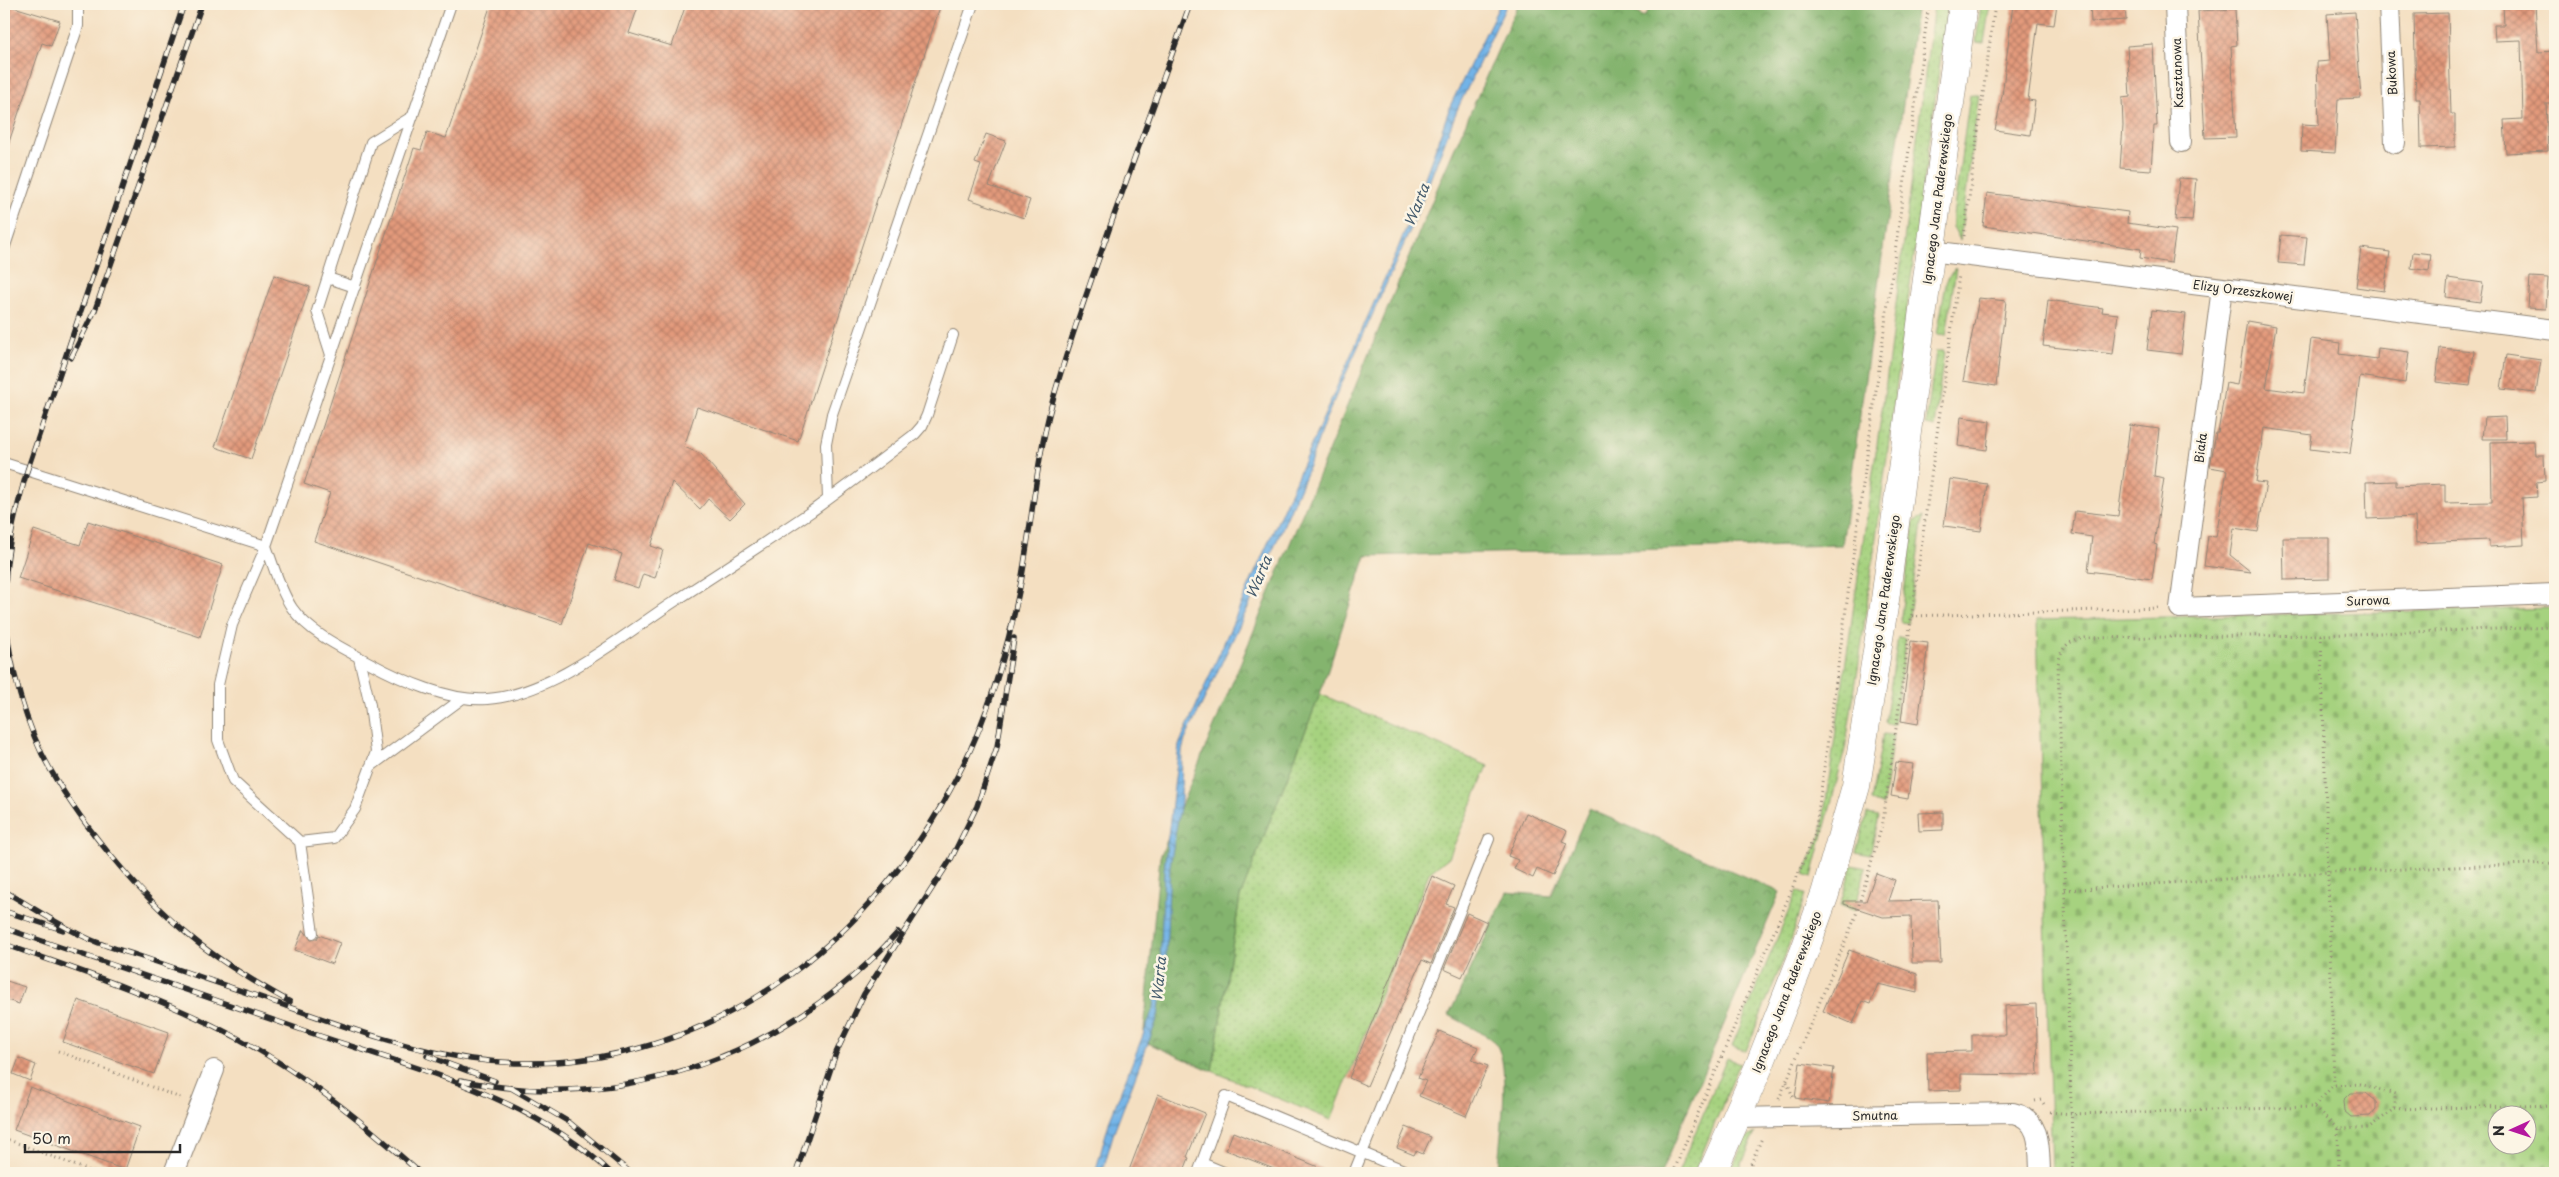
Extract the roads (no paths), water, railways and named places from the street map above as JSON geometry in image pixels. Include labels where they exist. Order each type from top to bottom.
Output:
[{"type":"main road","name":"Ignacego Jana Paderewskiego","points":[[1712,1173],[1737,1118],[1803,956],[1825,894],[1856,786],[1885,600],[1963,4]]},
{"type":"street","name":"Kasztanowa","points":[[2175,4],[2181,142]]},
{"type":"street","name":"Bukowa","points":[[2388,4],[2395,142]]},
{"type":"street","name":"Elizy Orzeszkowej","points":[[1931,252],[2555,330]]},
{"type":"street","name":"Biała","points":[[2180,608],[2222,288]]},
{"type":"street","name":"Surowa","points":[[2180,608],[2555,594]]},
{"type":"street","points":[[174,1173],[214,1070]]},
{"type":"street","name":"Smutna","points":[[1737,1118],[2013,1113],[2022,1115],[2036,1130],[2040,1173]]},
{"type":"lane","points":[[4,249],[78,26],[78,4]]},
{"type":"lane","points":[[313,933],[300,842],[233,781],[218,740],[218,685],[232,625],[266,546],[451,4]]},
{"type":"lane","points":[[828,499],[826,444],[832,414],[973,4]]},
{"type":"lane","points":[[331,355],[318,311],[371,142],[412,116]]},
{"type":"lane","points":[[328,278],[354,287]]},
{"type":"lane","points":[[266,546],[282,590],[293,610],[316,630],[360,658],[380,669],[450,696],[489,699],[508,695],[558,676],[597,653],[828,499],[914,434],[922,426],[953,335]]},
{"type":"lane","points":[[4,463],[266,546]]},
{"type":"lane","points":[[300,842],[334,838],[355,809],[376,752],[370,705],[360,658]]},
{"type":"lane","points":[[370,767],[463,698]]},
{"type":"lane","points":[[1354,1173],[1489,839]]},
{"type":"lane","points":[[1198,1173],[1226,1096],[1411,1173]]},
{"type":"lane","points":[[1202,1163],[1226,1173]]},
{"type":"water","name":"Warta","points":[[1500,4],[1507,4],[1457,110],[1413,224],[1324,423],[1309,466],[1251,601],[1185,740],[1182,751],[1181,801],[1170,866],[1166,957],[1158,1017],[1113,1135],[1102,1173],[1095,1173],[1110,1119],[1154,1007],[1160,966],[1164,869],[1179,745],[1398,248],[1451,104]]},
{"type":"railway","points":[[184,4],[27,471],[15,515],[7,559],[5,589],[7,630],[20,695],[34,736],[55,778],[89,828],[129,877],[171,920],[215,956],[290,1002]]},
{"type":"railway","points":[[71,358],[95,310],[202,4]]},
{"type":"railway","points":[[4,891],[66,927],[100,943],[364,1033],[417,1048],[471,1059],[548,1063],[623,1052],[693,1030],[759,995],[820,952],[873,899],[920,839],[959,773],[980,728],[997,680],[1016,607],[1042,447],[1052,403],[1096,266],[1190,4]]},
{"type":"railway","points":[[796,1173],[836,1053],[864,994],[951,859],[977,806],[997,747],[1014,638]]},
{"type":"railway","points":[[4,911],[63,930]]},
{"type":"railway","points":[[4,928],[468,1087],[507,1104],[545,1124],[580,1147],[611,1173]]},
{"type":"railway","points":[[460,1080],[521,1089],[581,1089],[641,1081],[699,1065],[754,1042],[806,1012],[855,975],[898,932]]},
{"type":"railway","points":[[4,944],[135,991],[187,1013],[240,1040],[295,1073],[347,1111],[420,1173]]},
{"type":"railway","points":[[427,1056],[495,1081]]},
{"type":"railway","points":[[511,1088],[569,1122],[631,1173]]}]
